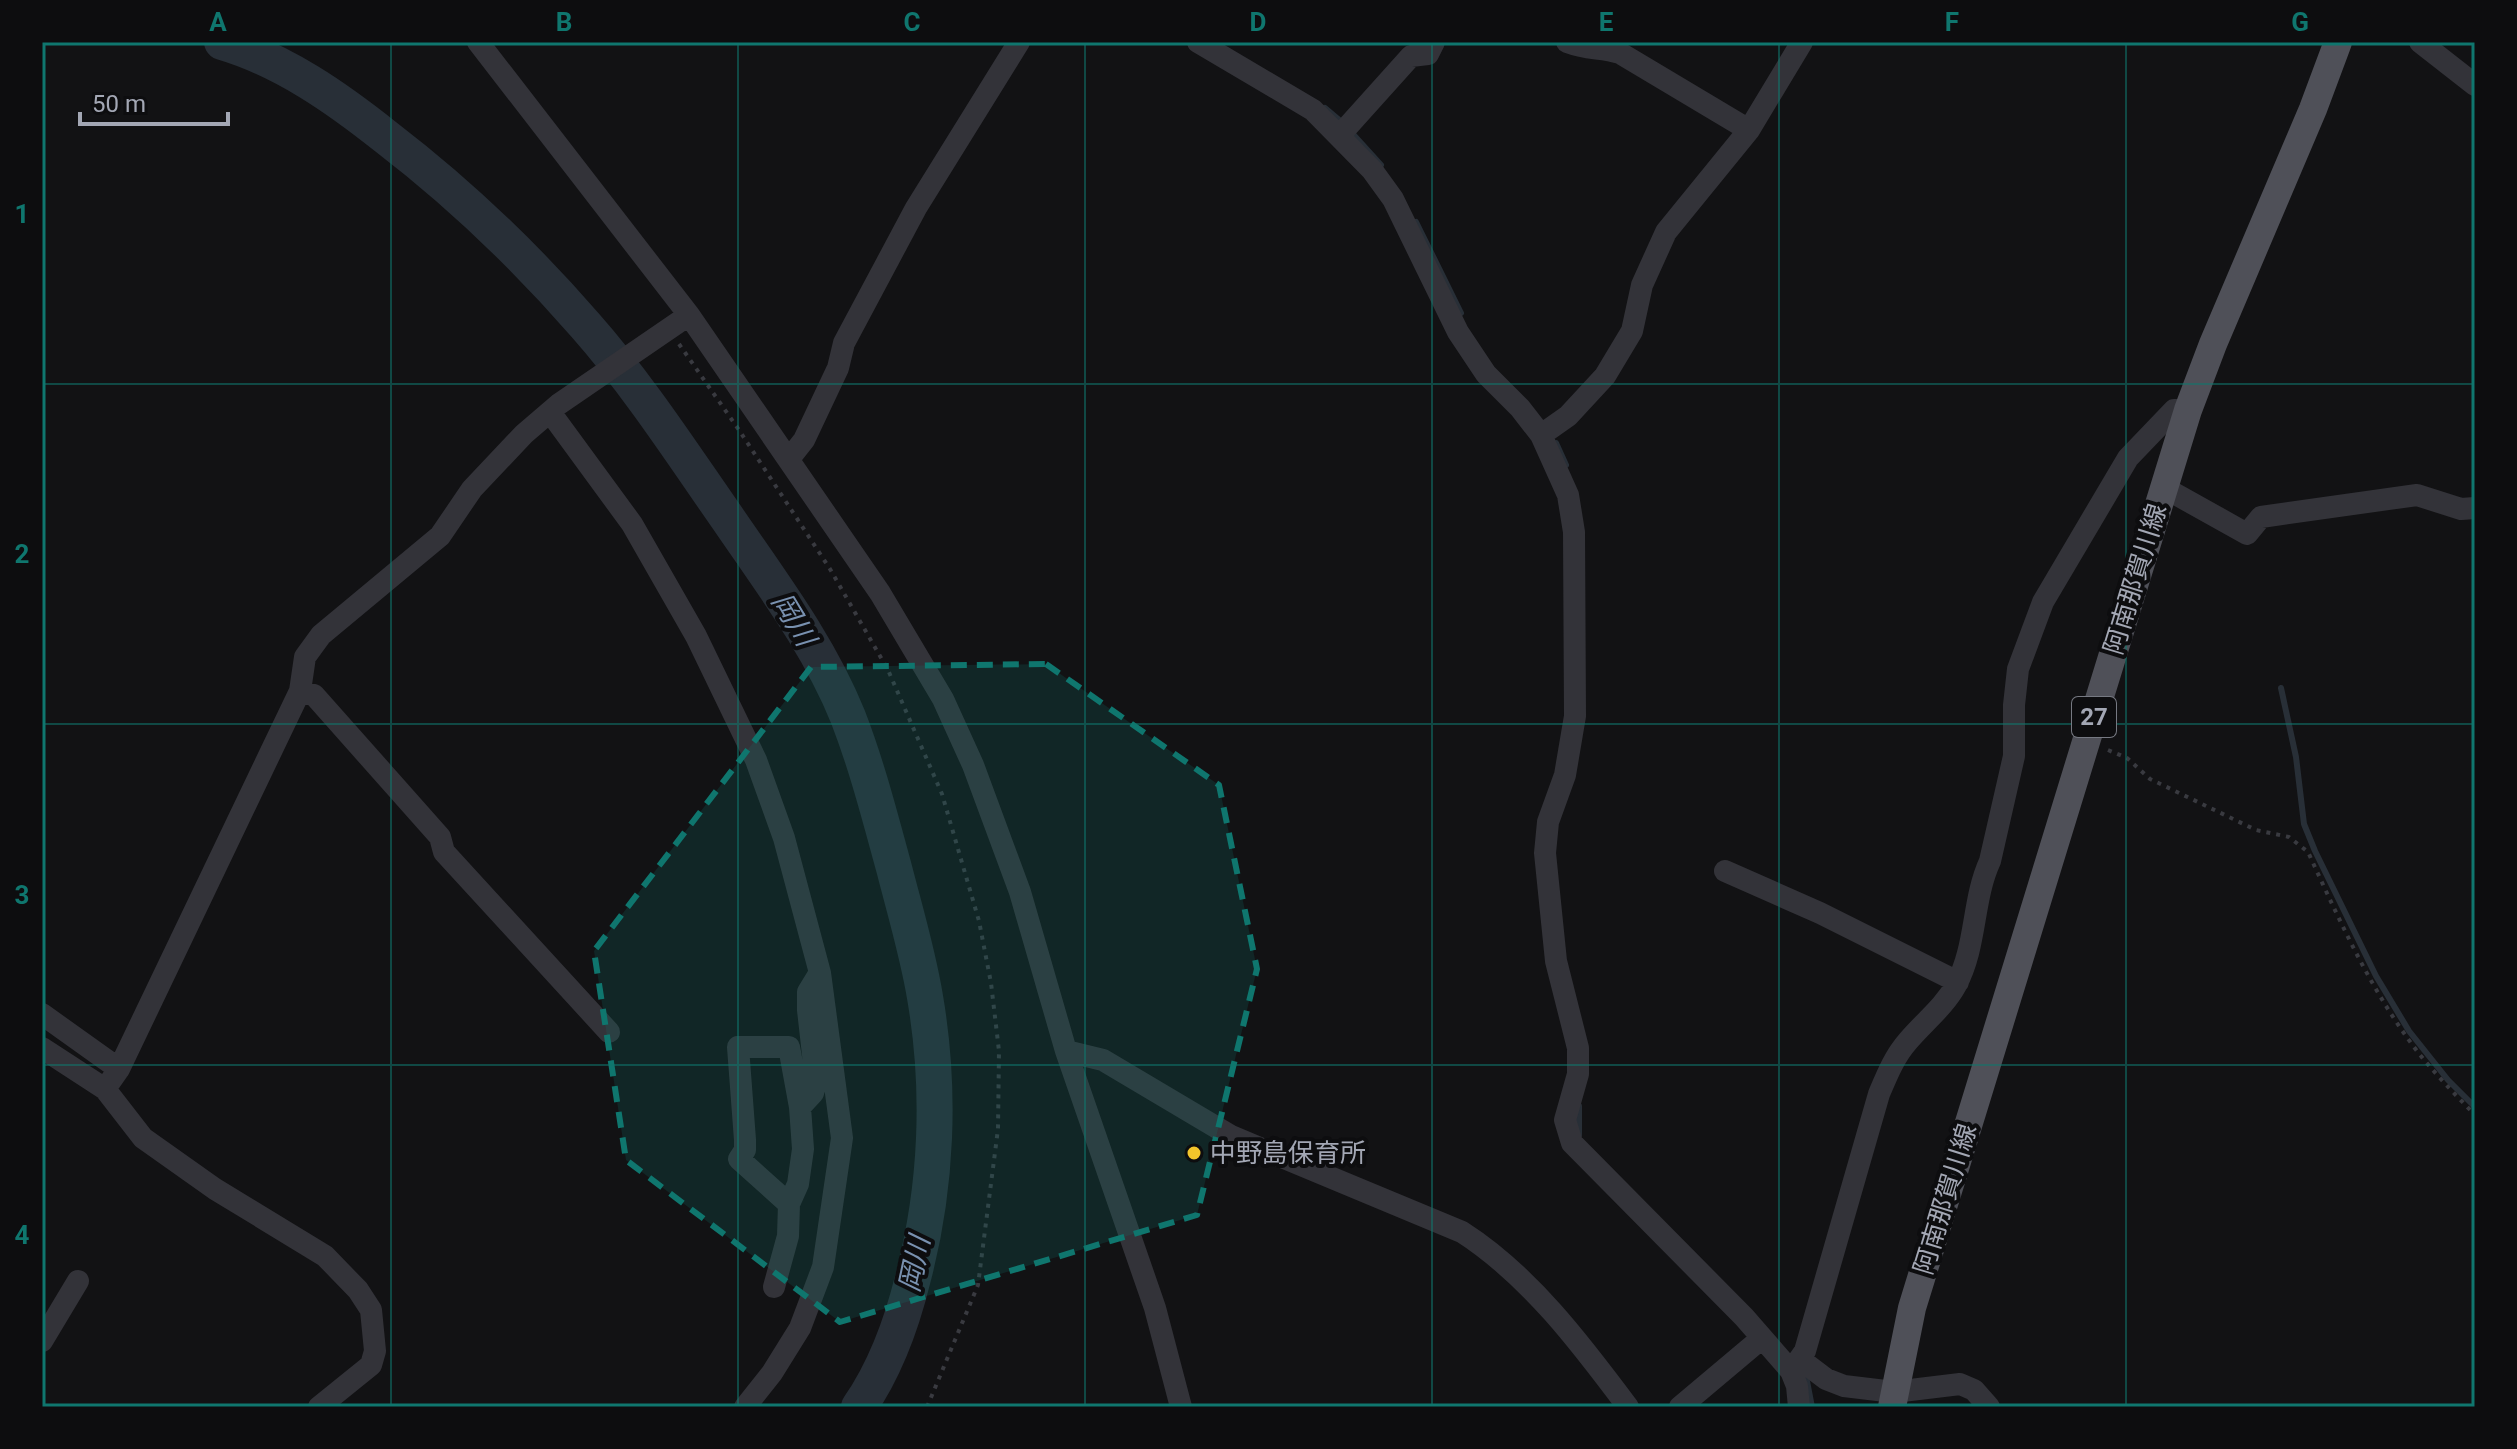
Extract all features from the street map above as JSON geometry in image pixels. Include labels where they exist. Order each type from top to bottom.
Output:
[{"type":"main road","name":"阿南那賀川線","points":[[1893,1400],[1924,1267],[2188,410],[2313,109],[2336,43]]},
{"type":"street","points":[[478,42],[689,315],[880,593],[943,699],[973,765],[1020,892],[1066,1051],[1155,1308],[1181,1407]]},
{"type":"street","points":[[789,459],[804,440],[838,368],[844,343],[916,208],[1019,42]]},
{"type":"street","points":[[1198,42],[1313,110],[1372,170],[1393,199],[1465,342],[1486,374],[1520,408],[1541,435],[1568,495],[1574,532],[1575,716],[1565,775],[1548,822],[1545,853],[1556,961],[1578,1048],[1578,1074],[1565,1120],[1572,1143],[1608,1182],[1641,1210],[1762,1338],[1796,1366],[1844,1386],[1893,1400],[1960,1384],[1974,1390],[1989,1407]]},
{"type":"street","points":[[1340,135],[1411,56],[1428,54],[1434,42]]},
{"type":"street","points":[[1567,42],[1588,50],[1602,48],[1620,53],[1749,130]]},
{"type":"street","points":[[1541,435],[1568,416],[1605,376],[1632,331],[1642,285],[1666,232],[1749,130],[1802,42]]},
{"type":"street","points":[[2420,42],[2475,85]]},
{"type":"street","points":[[105,1089],[119,1069],[300,691],[305,657],[321,635],[440,536],[472,489],[524,434],[555,408],[689,315]]},
{"type":"street","points":[[555,408],[632,524],[696,636],[756,760],[784,838],[820,973],[842,1138],[823,1267],[800,1328],[772,1373],[745,1407]]},
{"type":"street","points":[[1799,1407],[1796,1366],[1879,1094],[1891,1065],[1908,1041],[1946,1001],[1958,982],[1970,947],[1983,876],[1990,861],[2014,756],[2018,669],[2032,628],[2043,602],[2128,458],[2174,410],[2188,410]]},
{"type":"street","points":[[2163,487],[2247,534],[2261,517],[2417,495],[2461,509],[2475,508]]},
{"type":"street","points":[[300,691],[314,695],[324,706],[440,837],[444,852],[609,1032]]},
{"type":"street","points":[[1725,871],[1820,913],[1958,982]]},
{"type":"street","points":[[800,1107],[813,1093],[816,1081],[808,992],[820,973]]},
{"type":"street","points":[[42,1014],[119,1069]]},
{"type":"street","points":[[774,1287],[788,1236],[789,1204],[798,1184],[803,1149],[800,1107],[789,1047],[738,1047],[745,1140],[745,1150],[739,1159],[789,1204]]},
{"type":"street","points":[[42,1048],[105,1089],[143,1138],[215,1189],[325,1256],[358,1290],[371,1310],[375,1351],[371,1365],[319,1407]]},
{"type":"street","points":[[1066,1051],[1103,1060],[1231,1136],[1462,1232],[1488,1249],[1527,1286],[1598,1367],[1628,1407]]},
{"type":"street","points":[[42,1341],[78,1281]]},
{"type":"street","points":[[1680,1407],[1762,1338]]},
{"type":"path","points":[[664,331],[739,430],[830,569],[888,670],[942,794],[979,921],[991,983],[999,1051],[998,1129],[978,1285],[927,1407]]},
{"type":"path","points":[[2087,741],[2127,758],[2150,779],[2163,786],[2256,830],[2289,837],[2301,844],[2308,852],[2367,973],[2406,1036],[2475,1115]]},
{"type":"highlighted area","points":[[1046,664],[1219,785],[1257,969],[1197,1215],[840,1322],[626,1160],[594,951],[811,667]]},
{"type":"waterway","name":"岡川","points":[[222,42],[288,70],[348,108],[439,180],[539,274],[623,371],[659,420],[761,566],[836,690],[867,773],[915,949],[930,1032],[935,1103],[932,1174],[913,1278],[892,1345],[859,1407]]},
{"type":"waterway","points":[[1325,108],[1344,124]]},
{"type":"waterway","points":[[1351,132],[1381,165]]},
{"type":"waterway","points":[[1416,222],[1461,313]]},
{"type":"waterway","points":[[1556,443],[1566,465]]},
{"type":"waterway","points":[[2281,688],[2296,757],[2304,824],[2315,851],[2376,976],[2409,1031],[2448,1080],[2475,1107]]},
{"type":"waterway","points":[[1579,1106],[1579,1135]]},
{"type":"waterway","points":[[1802,1373],[1807,1381],[1812,1407]]},
{"type":"place","name":"中野島保育所","points":[[1194,1153]]}]
